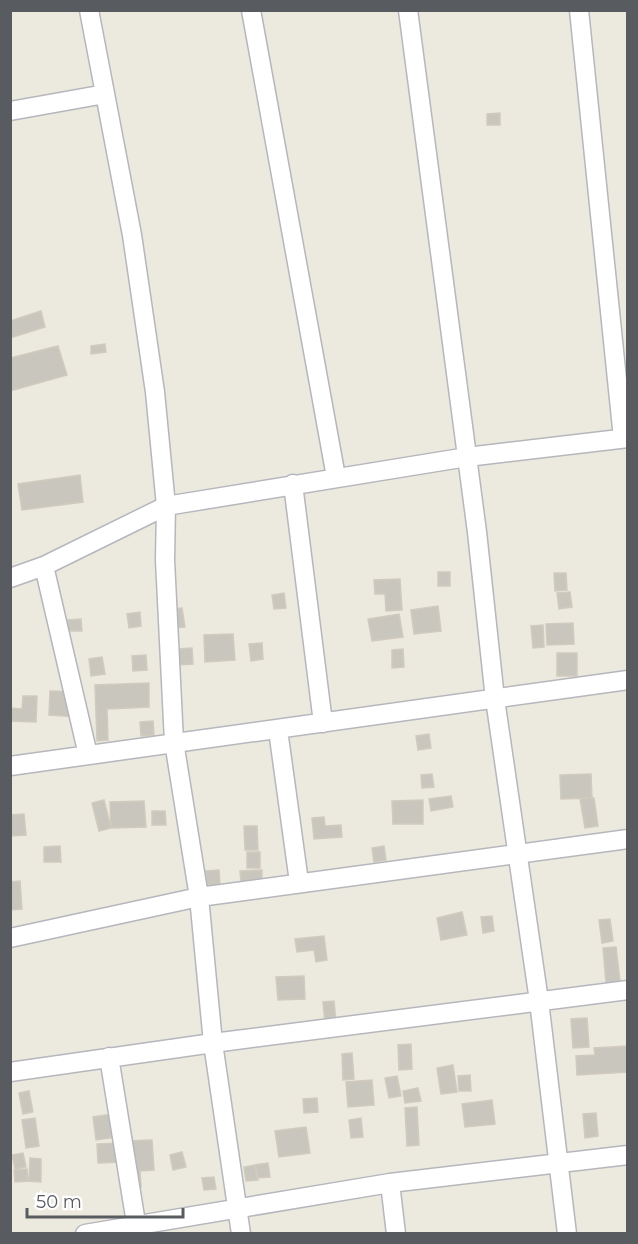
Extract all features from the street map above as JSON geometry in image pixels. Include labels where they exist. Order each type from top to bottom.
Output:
[{"type":"street","points":[[89,10],[137,266],[155,392],[166,506],[165,571],[174,742],[199,897],[213,1043],[240,1233]]},
{"type":"street","points":[[251,10],[336,477]]},
{"type":"street","points":[[408,10],[467,457],[495,699],[539,1001],[567,1233]]},
{"type":"street","points":[[10,578],[44,566],[166,506],[467,457],[625,438],[579,10]]},
{"type":"street","points":[[10,111],[105,94]]},
{"type":"street","points":[[293,484],[323,723]]},
{"type":"street","points":[[44,566],[88,755]]},
{"type":"street","points":[[10,766],[627,680]]},
{"type":"street","points":[[278,730],[299,882]]},
{"type":"street","points":[[10,938],[199,897],[627,839]]},
{"type":"street","points":[[10,1072],[213,1043],[627,990]]},
{"type":"street","points":[[109,1057],[136,1223]]},
{"type":"street","points":[[85,1233],[390,1183],[627,1155]]},
{"type":"street","points":[[390,1183],[396,1233]]},
{"type":"building","points":[[500,113],[500,125],[487,125],[487,114]]},
{"type":"building","points":[[41,311],[45,327],[10,338],[10,321]]},
{"type":"building","points":[[105,344],[106,352],[91,354],[91,346]]},
{"type":"building","points":[[58,346],[67,375],[10,391],[10,358]]},
{"type":"building","points":[[80,475],[83,502],[22,510],[18,484]]},
{"type":"building","points":[[438,572],[450,572],[450,586],[438,586]]},
{"type":"building","points":[[554,573],[566,573],[567,590],[555,591]]},
{"type":"building","points":[[400,579],[402,610],[386,611],[385,594],[375,594],[374,580]]},
{"type":"building","points":[[570,592],[572,607],[559,609],[557,593]]},
{"type":"building","points":[[284,593],[286,608],[274,609],[272,595]]},
{"type":"building","points":[[438,606],[441,631],[414,634],[411,610]]},
{"type":"building","points":[[182,608],[185,627],[173,628],[171,609]]},
{"type":"building","points":[[140,612],[141,626],[129,628],[127,614]]},
{"type":"building","points":[[399,614],[403,637],[372,641],[368,619]]},
{"type":"building","points":[[81,619],[82,631],[69,631],[68,620]]},
{"type":"building","points":[[573,623],[574,644],[547,645],[546,624]]},
{"type":"building","points":[[543,625],[544,647],[533,648],[531,626]]},
{"type":"building","points":[[233,634],[235,660],[205,662],[204,635]]},
{"type":"building","points":[[262,643],[263,659],[251,661],[249,644]]},
{"type":"building","points":[[192,648],[193,664],[178,665],[177,649]]},
{"type":"building","points":[[403,649],[404,667],[392,668],[392,650]]},
{"type":"building","points":[[557,653],[577,653],[577,676],[557,676]]},
{"type":"building","points":[[146,655],[147,670],[133,671],[132,656]]},
{"type":"building","points":[[102,657],[105,674],[91,676],[89,659]]},
{"type":"building","points":[[149,683],[149,707],[107,709],[108,740],[97,741],[95,685]]},
{"type":"building","points":[[50,691],[79,692],[78,717],[49,715]]},
{"type":"building","points":[[23,696],[37,696],[36,722],[10,721],[10,708],[22,709]]},
{"type":"building","points":[[153,721],[154,735],[141,736],[140,722]]},
{"type":"building","points":[[429,734],[431,748],[418,750],[416,736]]},
{"type":"building","points":[[432,774],[434,787],[422,788],[421,775]]},
{"type":"building","points":[[591,774],[592,798],[561,799],[560,775]]},
{"type":"building","points":[[451,796],[453,807],[431,811],[429,799]]},
{"type":"building","points":[[594,798],[598,826],[585,828],[580,799]]},
{"type":"building","points":[[104,800],[111,828],[99,831],[92,803]]},
{"type":"building","points":[[423,800],[423,824],[393,824],[392,801]]},
{"type":"building","points":[[144,801],[146,827],[111,828],[110,802]]},
{"type":"building","points":[[152,811],[165,811],[166,825],[152,825]]},
{"type":"building","points":[[24,814],[26,835],[10,836],[10,815]]},
{"type":"building","points":[[324,817],[325,826],[341,825],[342,837],[314,839],[312,818]]},
{"type":"building","points":[[244,826],[257,826],[258,850],[245,850]]},
{"type":"building","points":[[60,846],[61,862],[44,862],[44,847]]},
{"type":"building","points":[[384,846],[386,860],[374,862],[372,848]]},
{"type":"building","points":[[247,852],[260,852],[260,868],[247,868]]},
{"type":"building","points":[[219,870],[220,884],[207,885],[206,871]]},
{"type":"building","points":[[262,870],[262,883],[241,883],[240,871]]},
{"type":"building","points":[[20,881],[22,909],[10,910],[10,882]]},
{"type":"building","points":[[462,912],[467,935],[441,940],[437,918]]},
{"type":"building","points":[[492,916],[494,931],[483,933],[481,917]]},
{"type":"building","points":[[610,919],[613,941],[602,943],[599,920]]},
{"type":"building","points":[[324,936],[327,960],[316,962],[314,950],[297,952],[295,939]]},
{"type":"building","points":[[616,947],[620,981],[606,983],[603,948]]},
{"type":"building","points":[[304,976],[305,999],[278,1000],[276,977]]},
{"type":"building","points":[[334,1001],[336,1023],[325,1024],[323,1002]]},
{"type":"building","points":[[587,1018],[589,1047],[573,1048],[571,1019]]},
{"type":"building","points":[[411,1044],[412,1069],[399,1070],[398,1045]]},
{"type":"building","points":[[628,1046],[628,1072],[577,1075],[576,1056],[595,1055],[594,1048]]},
{"type":"building","points":[[352,1053],[354,1079],[343,1080],[342,1054]]},
{"type":"building","points":[[453,1065],[457,1092],[441,1094],[437,1068]]},
{"type":"building","points":[[470,1075],[471,1091],[459,1091],[458,1076]]},
{"type":"building","points":[[397,1076],[401,1096],[389,1098],[385,1078]]},
{"type":"building","points":[[372,1080],[374,1105],[348,1107],[346,1082]]},
{"type":"building","points":[[418,1088],[421,1101],[405,1103],[403,1091]]},
{"type":"building","points":[[29,1091],[33,1112],[23,1114],[19,1093]]},
{"type":"building","points":[[317,1098],[318,1112],[304,1113],[303,1099]]},
{"type":"building","points":[[492,1100],[495,1124],[465,1127],[462,1104]]},
{"type":"building","points":[[417,1107],[419,1145],[407,1146],[405,1108]]},
{"type":"building","points":[[119,1113],[123,1136],[96,1140],[93,1117]]},
{"type":"building","points":[[596,1113],[598,1136],[585,1138],[583,1114]]},
{"type":"building","points":[[35,1118],[39,1146],[26,1148],[22,1120]]},
{"type":"building","points":[[361,1118],[363,1137],[351,1138],[349,1120]]},
{"type":"building","points":[[306,1127],[310,1153],[279,1157],[275,1131]]},
{"type":"building","points":[[152,1140],[154,1170],[140,1171],[141,1187],[129,1187],[127,1141]]},
{"type":"building","points":[[120,1143],[121,1162],[98,1163],[97,1144]]},
{"type":"building","points":[[182,1152],[186,1167],[173,1170],[170,1155]]},
{"type":"building","points":[[23,1153],[26,1167],[15,1169],[12,1155]]},
{"type":"building","points":[[30,1158],[41,1159],[41,1182],[29,1181]]},
{"type":"building","points":[[268,1163],[270,1177],[257,1178],[255,1165]]},
{"type":"building","points":[[255,1165],[258,1180],[246,1181],[244,1167]]},
{"type":"building","points":[[27,1169],[28,1181],[15,1182],[14,1170]]},
{"type":"building","points":[[214,1177],[216,1189],[204,1190],[202,1178]]}]
